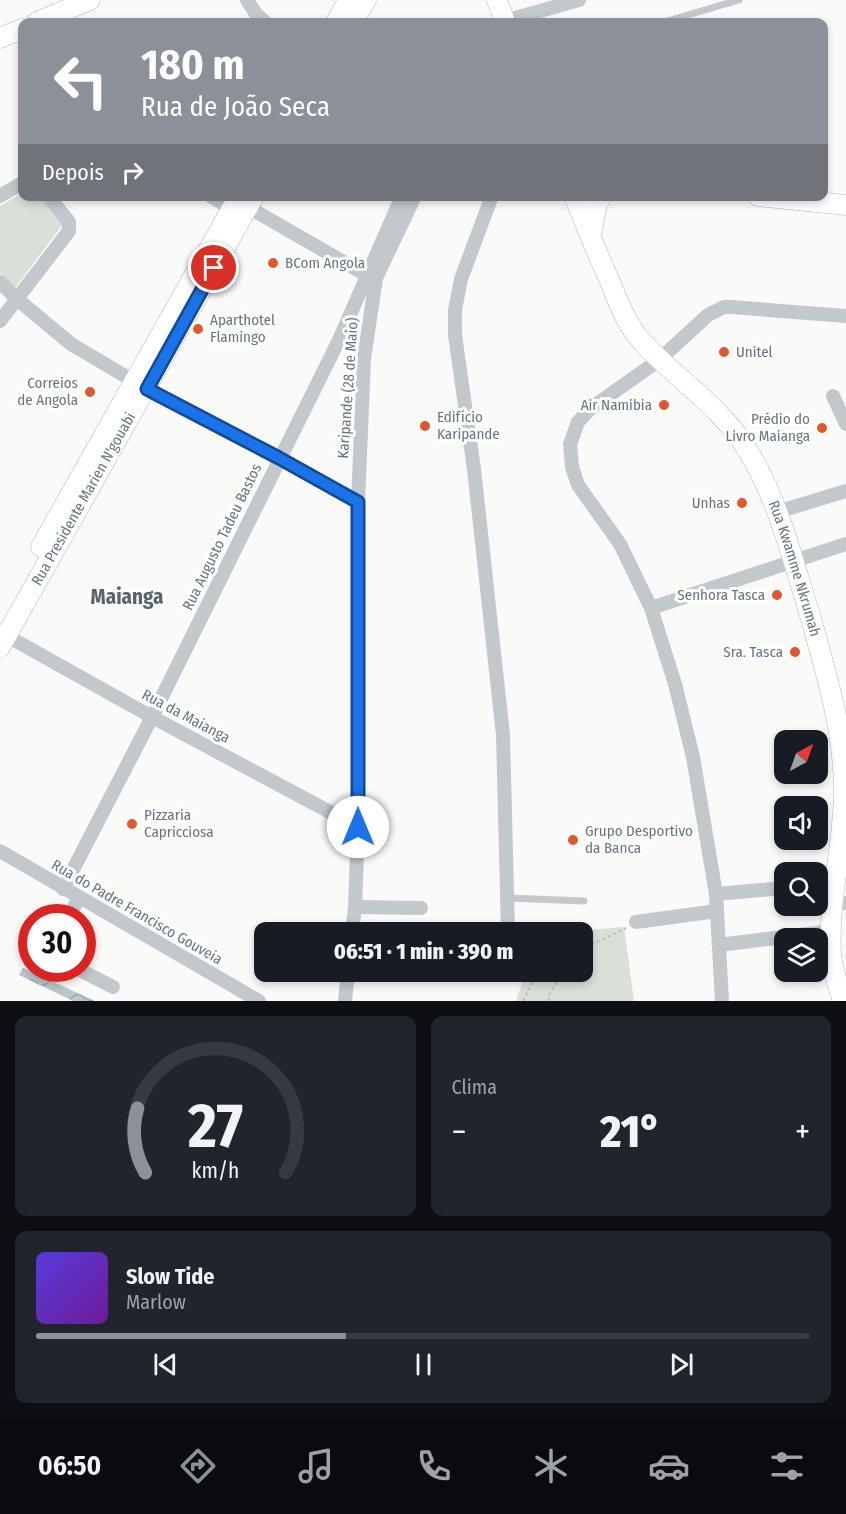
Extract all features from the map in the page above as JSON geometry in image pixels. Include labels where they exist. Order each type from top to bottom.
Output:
[{"type":"street","points":[[58,18],[90,0]]},
{"type":"street","points":[[247,0],[260,18]]},
{"type":"street","points":[[338,18],[349,0]]},
{"type":"street","points":[[355,18],[366,0]]},
{"type":"street","points":[[497,0],[503,18]]},
{"type":"street","points":[[518,18],[579,0]]},
{"type":"street","points":[[0,38],[18,31]]},
{"type":"street","points":[[0,196],[18,185]]},
{"type":"street","points":[[0,321],[69,231],[69,222],[52,201]]},
{"type":"street","name":"Rua Augusto Tadeu Bastos","points":[[372,277],[400,201]]},
{"type":"street","name":"Rua Augusto Tadeu Bastos","points":[[63,889],[152,717],[279,458],[412,201]]},
{"type":"street","points":[[490,201],[461,279],[455,310],[455,334],[474,469],[503,735],[508,922]]},
{"type":"street","name":"Rua Kwamme Nkrumah","points":[[579,201],[591,239],[619,303],[636,334],[659,360],[707,400],[735,432],[757,467],[777,512],[824,664],[840,741],[844,788],[843,824],[828,880]]},
{"type":"street","points":[[591,239],[599,201]]},
{"type":"street","points":[[805,201],[846,205]]},
{"type":"street","points":[[243,202],[372,277]]},
{"type":"street","name":"Rua Presidente Marien N'gouabi","points":[[2,633],[243,202]]},
{"type":"street","name":"Karipande (28 de Maio)","points":[[353,922],[358,827],[358,502],[364,359],[372,277]]},
{"type":"street","points":[[0,282],[71,344],[140,386],[358,502]]},
{"type":"street","points":[[722,1001],[716,894],[693,756],[675,684],[651,608],[620,544],[578,485],[570,444],[578,422],[590,409],[659,360],[708,315],[724,307],[846,316]]},
{"type":"street","points":[[339,340],[354,335],[362,345],[364,359]]},
{"type":"street","points":[[833,396],[846,424]]},
{"type":"street","points":[[777,512],[846,491]]},
{"type":"street","points":[[651,608],[846,544]]},
{"type":"street","name":"Rua da Maianga","points":[[2,633],[152,717],[358,827]]},
{"type":"street","name":"Rua do Padre Francisco Gouveia","points":[[0,851],[259,1001]]},
{"type":"street","name":"Rua Kwamme Nkrumah","points":[[828,885],[840,903],[831,932],[831,954],[843,1001]]},
{"type":"street","points":[[716,894],[774,889]]},
{"type":"street","points":[[76,904],[79,898]]},
{"type":"street","points":[[355,908],[421,908]]},
{"type":"street","points":[[636,922],[717,911]]},
{"type":"street","points":[[719,945],[831,932]]},
{"type":"street","points":[[96,978],[113,987]]},
{"type":"street","points":[[345,1001],[347,982]]},
{"type":"lane","points":[[677,18],[740,0]]},
{"type":"lane","points":[[507,898],[584,901]]},
{"type":"path","points":[[593,944],[636,922]]},
{"type":"path","points":[[523,1001],[532,982]]},
{"type":"path","points":[[549,1001],[549,995],[556,982]]},
{"type":"shaded area","points":[[18,195],[18,201],[44,201],[63,224],[14,289],[0,273],[0,206]]},
{"type":"shaded area","points":[[624,927],[634,1001],[516,1001],[523,982],[593,982],[593,929]]},
{"type":"water","points":[[34,982],[54,982],[95,1001],[73,1001]]},
{"type":"place","name":"BCom Angola","points":[[273,263]]},
{"type":"place","name":"Aparthotel Flamingo","points":[[198,329]]},
{"type":"place","name":"Unitel","points":[[724,352]]},
{"type":"place","name":"Correios de Angola","points":[[90,392]]},
{"type":"place","name":"Air Namibia","points":[[664,405]]},
{"type":"place","name":"Edifício Karipande","points":[[425,426]]},
{"type":"place","name":"Prédio do Livro Maianga","points":[[822,428]]},
{"type":"place","name":"Unhas","points":[[742,503]]},
{"type":"place","name":"Senhora Tasca","points":[[777,595]]},
{"type":"place","name":"Sra. Tasca","points":[[795,652]]},
{"type":"place","name":"Pizzaria Capricciosa","points":[[132,824]]},
{"type":"place","name":"Grupo Desportivo da Banca","points":[[573,840]]},
{"type":"district","name":"Maianga","points":[[127,597]]},
{"type":"route","points":[[214,268],[147,389],[358,502],[358,827]]}]
